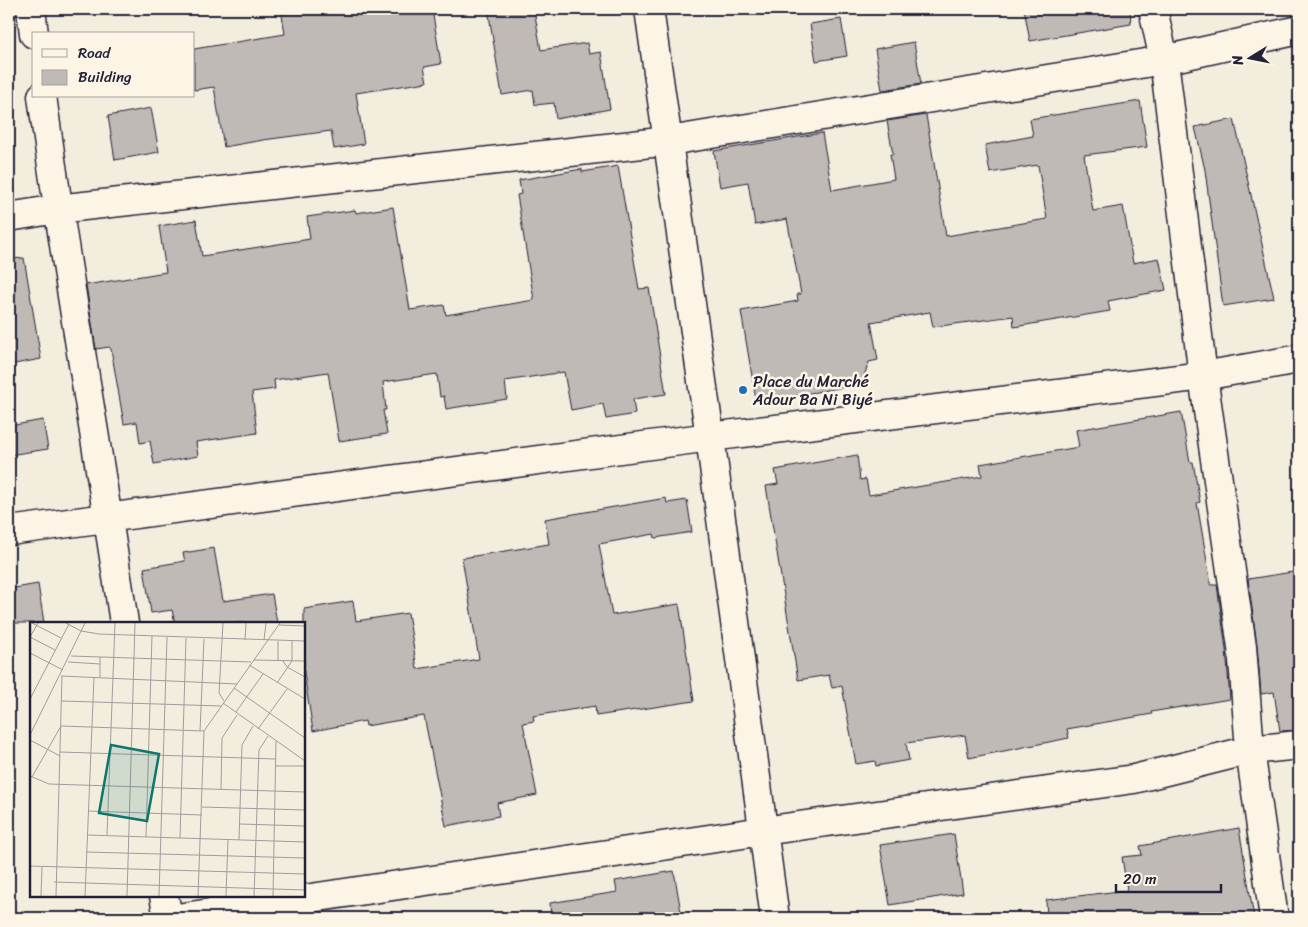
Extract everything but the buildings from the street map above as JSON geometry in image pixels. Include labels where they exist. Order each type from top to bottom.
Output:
[{"type":"street","points":[[31,9],[34,32]]},
{"type":"street","points":[[649,9],[669,141],[775,918]]},
{"type":"street","points":[[1154,9],[1164,60],[1203,376],[1242,647],[1250,750],[1274,918]]},
{"type":"street","points":[[9,217],[57,209],[669,141],[1164,60],[1299,30]]},
{"type":"street","points":[[42,98],[57,209],[124,622]]},
{"type":"street","points":[[9,531],[710,437],[1203,376],[1299,359]]},
{"type":"street","points":[[177,918],[763,831],[1134,779],[1250,750],[1299,744]]},
{"type":"street","points":[[164,897],[168,918]]},
{"type":"place","name":"Place du Marché Adour Ba Ni Biyé","points":[[743,390]]}]
